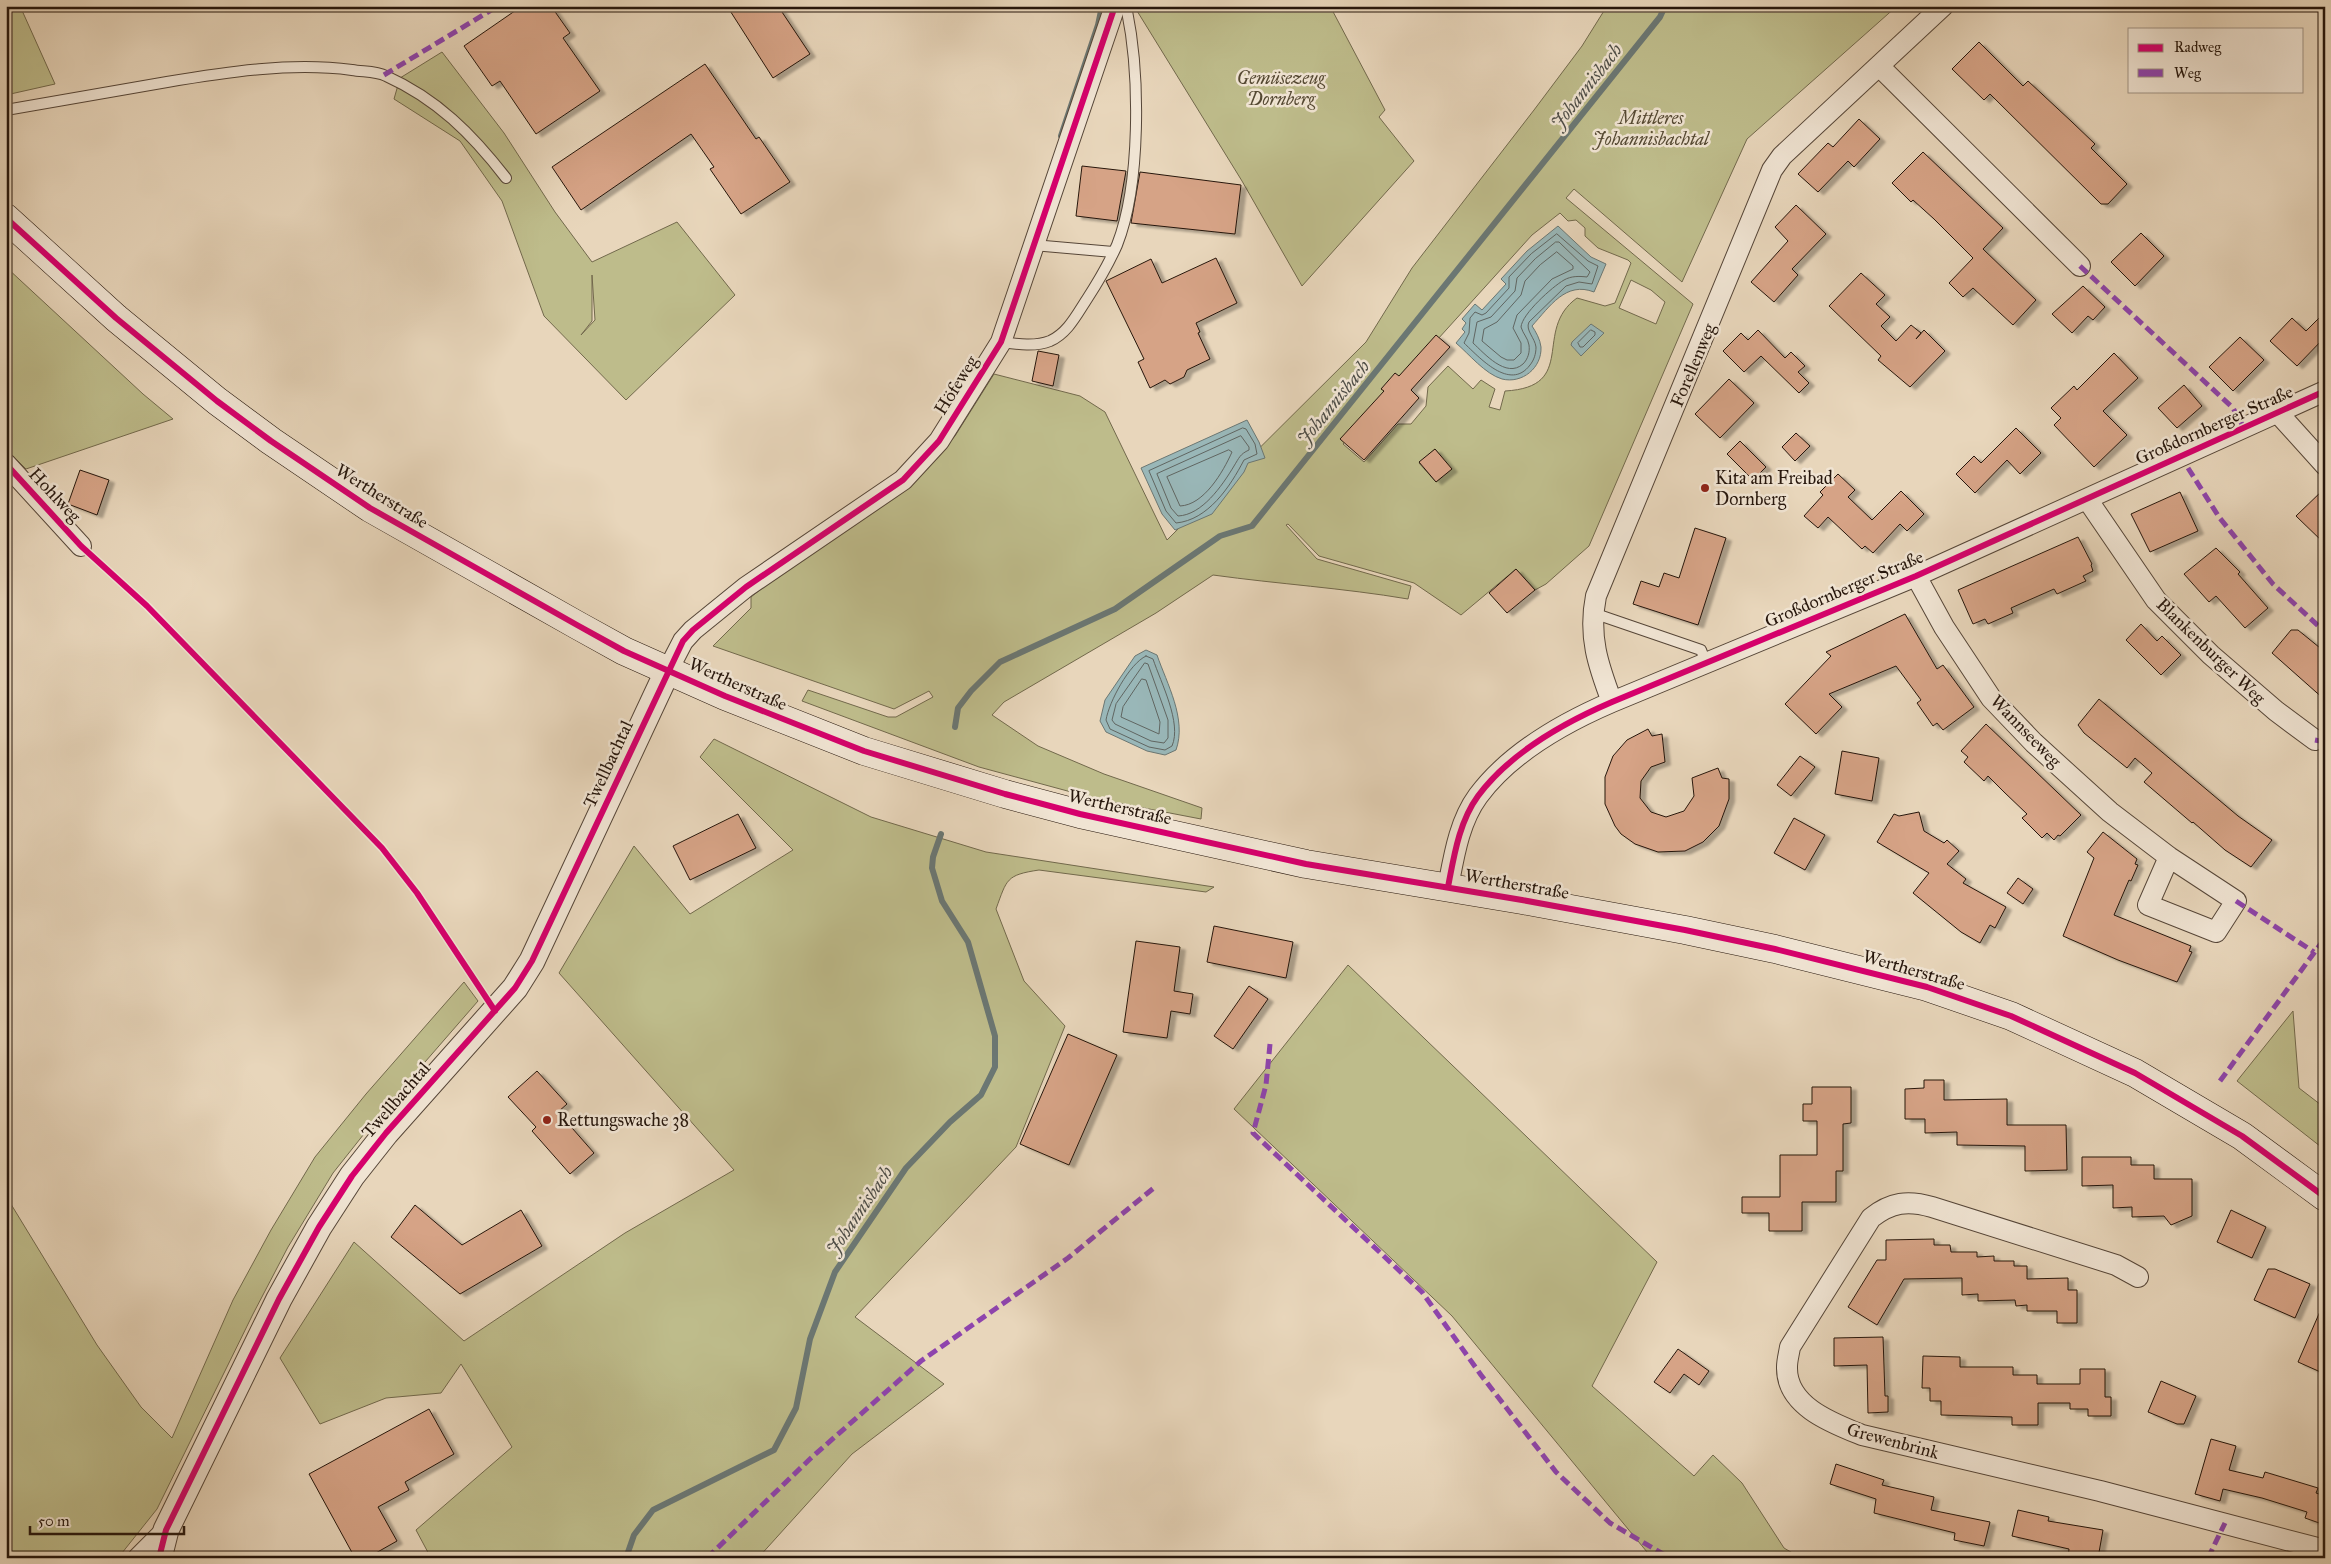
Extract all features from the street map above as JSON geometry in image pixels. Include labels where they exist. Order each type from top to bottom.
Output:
[{"type":"main road","name":"Wertherstraße","points":[[6,218],[116,318],[203,389],[324,477],[401,526],[521,595],[624,650],[797,726],[864,751],[1028,800],[1306,864],[1614,916],[1775,949],[1927,987],[2067,1040],[2135,1073],[2242,1136],[2325,1197]]},
{"type":"street","name":"Höfeweg","points":[[668,670],[683,641],[705,620],[746,587],[903,480],[939,440],[1000,342],[1116,6]]},
{"type":"street","name":"Forellenweg","points":[[1612,702],[1596,654],[1592,635],[1592,613],[1596,596],[1772,170],[1782,156],[1943,6]]},
{"type":"street","points":[[1879,66],[2080,266]]},
{"type":"street","name":"Großdornberger Straße","points":[[1448,887],[1454,855],[1462,828],[1478,797],[1498,775],[1530,748],[1568,722],[1706,662],[1916,576],[2325,390]]},
{"type":"street","points":[[2278,413],[2325,465]]},
{"type":"street","name":"Hohlweg","points":[[6,464],[81,546]]},
{"type":"street","name":"Blankenburger Weg","points":[[2087,499],[2156,600],[2211,655],[2276,711],[2315,740]]},
{"type":"street","name":"Wannseeweg","points":[[1916,576],[1944,627],[1991,698],[2034,743],[2110,812],[2169,857]]},
{"type":"street","name":"Twellbachtal","points":[[159,1558],[166,1530],[279,1299],[319,1227],[352,1176],[386,1133],[515,988],[532,961],[668,670]]},
{"type":"street","name":"Grewenbrink","points":[[2138,1277],[2116,1265],[1932,1207],[1902,1202],[1883,1208],[1871,1218],[1790,1347],[1787,1367],[1789,1379],[1796,1396],[1811,1409],[1829,1422],[1862,1435],[2110,1494],[2325,1550]]},
{"type":"street","points":[[138,1558],[166,1530]]},
{"type":"lane","points":[[1000,342],[1024,344],[1049,341],[1068,328],[1113,252],[1128,207],[1136,139],[1132,37],[1127,11],[1116,6]]},
{"type":"lane","points":[[6,110],[220,73],[286,68],[347,70],[384,75],[425,97],[457,121],[481,145],[506,178]]},
{"type":"lane","points":[[1033,245],[1113,252]]},
{"type":"lane","points":[[1592,613],[1701,650],[1706,662]]},
{"type":"green space","points":[[6,6],[20,6],[55,84],[6,95]]},
{"type":"green space","name":"Gemüsezeug Dornberg","points":[[1134,6],[1330,6],[1385,110],[1379,117],[1414,161],[1302,286],[1242,181]]},
{"type":"green space","name":"Mittleres Johannisbachtal","points":[[1607,6],[1897,6],[1747,139],[1682,282],[1574,189],[1566,198],[1693,304],[1589,546],[1546,584],[1535,590],[1516,569],[1461,615],[1414,583],[1319,556],[1288,524],[1286,525],[1317,559],[1411,586],[1408,599],[1213,575],[1156,613],[1004,702],[992,715],[1038,746],[1104,774],[1202,808],[1201,819],[1097,799],[979,767],[802,701],[808,690],[888,717],[896,717],[933,697],[929,691],[894,709],[713,646],[751,608],[751,597],[787,569],[910,487],[955,436],[994,374],[1080,396],[1105,412],[1167,540],[1366,342],[1412,268],[1582,46]],"holes":[[[1560,213],[1568,221],[1576,220],[1585,228],[1585,236],[1598,248],[1628,260],[1631,263],[1615,303],[1605,306],[1577,298],[1564,311],[1557,325],[1552,355],[1548,368],[1541,379],[1527,387],[1505,391],[1500,410],[1489,407],[1495,389],[1481,380],[1473,389],[1448,366],[1428,387],[1426,406],[1411,424],[1398,424],[1364,462],[1343,444],[1532,235]],[[1631,280],[1651,290],[1665,302],[1656,324],[1619,308]],[[1435,449],[1451,469],[1436,482],[1419,463]]]},
{"type":"green space","points":[[442,52],[504,133],[555,212],[592,262],[677,222],[735,295],[626,400],[544,316],[502,201],[460,141],[394,99],[400,78]],"holes":[[[592,275],[595,320],[581,335],[592,321]]]},
{"type":"green space","points":[[6,267],[143,394],[173,419],[26,469],[6,449]]},
{"type":"green space","points":[[714,739],[871,817],[986,852],[1214,887],[1206,892],[1039,870],[1020,874],[1009,880],[996,909],[1024,981],[1065,1026],[1016,1147],[855,1317],[944,1384],[852,1454],[758,1558],[431,1558],[416,1530],[512,1447],[461,1364],[441,1393],[386,1398],[320,1424],[280,1358],[354,1242],[464,1341],[625,1233],[734,1170],[559,973],[634,846],[690,914],[793,850],[700,757]]},
{"type":"green space","points":[[1348,965],[1657,1262],[1592,1386],[1694,1476],[1713,1455],[1742,1483],[1784,1548],[1801,1558],[1652,1558],[1452,1316],[1234,1109]]},
{"type":"green space","points":[[464,982],[478,1001],[379,1115],[333,1173],[288,1247],[157,1509],[118,1558],[6,1558],[6,1196],[97,1345],[141,1407],[172,1438],[233,1300],[271,1230],[315,1157],[366,1094]]},
{"type":"green space","points":[[2293,1011],[2299,1088],[2325,1108],[2325,1150],[2237,1081]]},
{"type":"water","points":[[1558,226],[1591,257],[1606,264],[1594,292],[1584,289],[1575,290],[1559,297],[1532,326],[1538,336],[1541,347],[1538,362],[1534,368],[1523,377],[1509,380],[1502,379],[1489,373],[1456,343],[1465,332],[1462,329],[1466,323],[1462,319],[1475,304],[1482,310],[1506,284],[1501,279],[1527,251]]},
{"type":"water","points":[[1591,324],[1604,333],[1581,356],[1571,345]]},
{"type":"water","points":[[1247,420],[1265,458],[1248,463],[1244,472],[1212,514],[1175,530],[1162,514],[1141,468]]},
{"type":"water","points":[[1146,650],[1157,655],[1177,714],[1179,738],[1176,750],[1165,755],[1147,751],[1106,732],[1100,721],[1105,700],[1135,656]]},
{"type":"building","points":[[522,6],[551,6],[570,33],[563,38],[600,91],[536,134],[500,81],[492,86],[464,46]]},
{"type":"building","points":[[727,6],[778,6],[810,54],[773,78]]},
{"type":"building","points":[[1979,42],[2023,86],[2028,81],[2095,144],[2091,148],[2127,184],[2108,204],[2101,204],[1990,94],[1984,100],[1952,69]]},
{"type":"building","points":[[705,64],[756,139],[759,137],[790,182],[741,214],[710,169],[714,167],[691,134],[581,210],[552,167]]},
{"type":"building","points":[[1859,119],[1880,139],[1854,167],[1848,161],[1818,192],[1798,174],[1828,143],[1833,147]]},
{"type":"building","points":[[1923,152],[2003,228],[1983,249],[2036,300],[2013,325],[1973,288],[1963,297],[1949,283],[1973,258],[1934,219],[1913,200],[1911,202],[1892,183]]},
{"type":"building","points":[[1082,166],[1126,171],[1117,221],[1076,216]]},
{"type":"building","points":[[1140,172],[1241,185],[1235,234],[1131,223]]},
{"type":"building","points":[[1796,205],[1826,234],[1792,269],[1798,275],[1774,302],[1751,282],[1788,241],[1775,227]]},
{"type":"building","points":[[2141,233],[2164,256],[2135,286],[2111,262]]},
{"type":"building","points":[[1216,258],[1237,303],[1196,323],[1200,332],[1198,333],[1210,359],[1187,370],[1184,377],[1170,384],[1165,380],[1150,388],[1138,362],[1144,359],[1106,281],[1151,259],[1162,283]]},
{"type":"building","points":[[1861,273],[1885,295],[1876,304],[1890,317],[1881,326],[1896,341],[1911,325],[1921,333],[1916,339],[1924,330],[1945,351],[1910,387],[1878,360],[1881,356],[1829,306]]},
{"type":"building","points":[[2083,286],[2105,307],[2093,320],[2088,316],[2072,333],[2052,314]]},
{"type":"building","points":[[2325,312],[2325,337],[2297,366],[2270,341],[2292,318],[2306,331]]},
{"type":"building","points":[[1758,330],[1785,358],[1791,352],[1805,366],[1798,372],[1809,383],[1799,393],[1761,356],[1744,372],[1723,351],[1741,333],[1748,340]]},
{"type":"building","points":[[1436,335],[1450,347],[1411,390],[1419,398],[1364,460],[1340,439],[1384,391],[1381,389],[1395,373],[1399,376]]},
{"type":"building","points":[[2240,337],[2264,360],[2233,391],[2209,367]]},
{"type":"building","points":[[1038,351],[1059,355],[1053,386],[1032,381]]},
{"type":"building","points":[[2114,353],[2138,378],[2103,411],[2127,435],[2094,467],[2054,425],[2061,418],[2051,408],[2074,386],[2077,390]]},
{"type":"building","points":[[1729,379],[1754,403],[1720,438],[1695,414]]},
{"type":"building","points":[[2184,385],[2202,406],[2177,428],[2158,408]]},
{"type":"building","points":[[2016,428],[2041,453],[2020,474],[2007,460],[1975,493],[1956,474],[1974,456],[1981,463]]},
{"type":"building","points":[[1796,433],[1810,446],[1795,461],[1782,447]]},
{"type":"building","points":[[1740,441],[1766,467],[1753,480],[1727,454]]},
{"type":"building","points":[[1435,449],[1452,469],[1436,482],[1419,462]]},
{"type":"building","points":[[80,470],[109,480],[97,515],[68,504]]},
{"type":"building","points":[[1838,474],[1855,490],[1848,497],[1872,520],[1901,491],[1924,514],[1907,531],[1900,524],[1873,553],[1865,546],[1862,549],[1828,517],[1818,528],[1804,516],[1823,495],[1820,492]]},
{"type":"building","points":[[2325,488],[2325,544],[2296,516]]},
{"type":"building","points":[[2180,492],[2198,531],[2150,552],[2131,514]]},
{"type":"building","points":[[1695,528],[1726,538],[1698,625],[1633,604],[1641,581],[1659,587],[1664,573],[1679,578]]},
{"type":"building","points":[[2078,537],[2092,564],[2093,571],[2083,576],[2086,581],[2057,594],[2054,589],[2011,608],[2013,613],[1988,624],[1985,619],[1973,624],[1958,590]]},
{"type":"building","points":[[2216,548],[2240,572],[2238,574],[2268,608],[2245,628],[2216,596],[2209,602],[2184,574]]},
{"type":"building","points":[[1516,569],[1535,590],[1507,613],[1489,593]]},
{"type":"building","points":[[1905,614],[1937,669],[1943,665],[1974,707],[1943,730],[1937,723],[1933,726],[1917,703],[1921,700],[1896,666],[1829,694],[1842,707],[1816,734],[1785,704],[1831,656],[1826,652]]},
{"type":"building","points":[[2141,624],[2157,641],[2162,636],[2181,655],[2161,675],[2126,640]]},
{"type":"building","points":[[2291,630],[2298,630],[2325,652],[2325,700],[2272,653]]},
{"type":"building","points":[[2099,699],[2238,816],[2272,840],[2251,867],[2225,850],[2144,782],[2152,773],[2135,758],[2127,768],[2084,733],[2078,725]]},
{"type":"building","points":[[1986,724],[2081,815],[2054,840],[2047,833],[2042,838],[2022,818],[2027,814],[1988,776],[1984,781],[1964,762],[1968,757],[1961,751]]},
{"type":"building","points":[[1648,729],[1652,736],[1662,734],[1665,762],[1651,767],[1641,781],[1640,798],[1651,812],[1666,817],[1684,811],[1694,796],[1692,778],[1718,768],[1722,778],[1729,779],[1729,799],[1719,826],[1703,842],[1685,851],[1658,852],[1635,844],[1621,834],[1615,826],[1605,804],[1605,777],[1613,756],[1627,740]]},
{"type":"building","points":[[1842,751],[1879,758],[1872,801],[1835,794]]},
{"type":"building","points":[[1800,756],[1815,767],[1791,796],[1777,785]]},
{"type":"building","points":[[1919,812],[1924,831],[1944,843],[1947,840],[1959,851],[1947,864],[1966,879],[1963,883],[2006,907],[1995,928],[1990,925],[1980,943],[1961,932],[1913,893],[1929,873],[1877,842],[1894,814],[1899,816]]},
{"type":"building","points":[[738,814],[756,848],[690,880],[673,846]]},
{"type":"building","points":[[1794,818],[1825,835],[1805,870],[1774,853]]},
{"type":"building","points":[[2103,832],[2137,859],[2135,864],[2138,865],[2131,881],[2129,880],[2114,915],[2191,946],[2189,951],[2192,952],[2177,982],[2118,960],[2063,936],[2094,858],[2087,852]]},
{"type":"building","points":[[2018,878],[2033,889],[2023,904],[2007,893]]},
{"type":"building","points":[[1214,926],[1293,942],[1286,978],[1207,962]]},
{"type":"building","points":[[1136,941],[1180,947],[1174,991],[1193,994],[1190,1014],[1171,1011],[1167,1038],[1123,1032]]},
{"type":"building","points":[[1249,986],[1268,999],[1233,1049],[1214,1036]]},
{"type":"building","points":[[1068,1034],[1117,1055],[1069,1165],[1020,1144]]},
{"type":"building","name":"Rettungswache 38","points":[[537,1071],[567,1104],[558,1112],[594,1153],[570,1174],[532,1131],[536,1127],[508,1097]]},
{"type":"building","points":[[1924,1080],[1944,1080],[1944,1100],[2007,1099],[2007,1125],[2066,1125],[2067,1170],[2025,1171],[2025,1146],[1957,1145],[1957,1132],[1925,1133],[1925,1119],[1905,1119],[1905,1089],[1924,1088]]},
{"type":"building","points":[[1812,1087],[1851,1087],[1851,1123],[1843,1124],[1843,1171],[1836,1171],[1836,1202],[1802,1202],[1802,1231],[1769,1231],[1769,1213],[1742,1213],[1742,1197],[1780,1197],[1780,1155],[1817,1155],[1817,1121],[1803,1121],[1803,1104],[1812,1104]]},
{"type":"building","points":[[2082,1157],[2131,1157],[2131,1165],[2154,1165],[2154,1179],[2192,1179],[2192,1216],[2171,1225],[2164,1216],[2132,1217],[2132,1207],[2113,1208],[2113,1185],[2082,1186]]},
{"type":"building","points":[[415,1205],[462,1245],[521,1210],[542,1246],[460,1294],[391,1237]]},
{"type":"building","points":[[2231,1210],[2266,1227],[2252,1258],[2217,1242]]},
{"type":"building","points":[[1934,1239],[1934,1245],[1950,1245],[1951,1252],[1977,1252],[1977,1257],[1994,1256],[1994,1261],[2014,1261],[2014,1266],[2027,1266],[2027,1279],[2068,1278],[2068,1290],[2077,1290],[2077,1323],[2057,1323],[2057,1311],[2027,1311],[2027,1305],[2016,1306],[2015,1300],[1978,1301],[1978,1294],[1962,1295],[1962,1278],[1904,1279],[1877,1325],[1848,1307],[1877,1260],[1886,1260],[1886,1240]]},
{"type":"building","points":[[2268,1269],[2275,1269],[2310,1284],[2295,1318],[2254,1300]]},
{"type":"building","points":[[2325,1300],[2325,1374],[2298,1362]]},
{"type":"building","points":[[1883,1337],[1885,1396],[1888,1396],[1888,1412],[1868,1413],[1867,1365],[1834,1366],[1834,1338]]},
{"type":"building","points":[[1678,1349],[1709,1371],[1699,1385],[1684,1374],[1670,1393],[1654,1382]]},
{"type":"building","points":[[1923,1356],[1960,1357],[1960,1367],[2013,1367],[2013,1375],[2037,1375],[2037,1384],[2080,1384],[2080,1369],[2105,1369],[2105,1397],[2111,1397],[2111,1416],[2088,1416],[2088,1409],[2070,1409],[2070,1403],[2038,1403],[2038,1425],[2012,1425],[2012,1417],[1941,1415],[1941,1401],[1930,1401],[1930,1388],[1922,1388]]},
{"type":"building","points":[[2161,1381],[2196,1396],[2184,1424],[2177,1424],[2148,1412]]},
{"type":"building","points":[[429,1409],[454,1454],[405,1482],[409,1490],[378,1507],[397,1541],[367,1558],[355,1558],[309,1474]]},
{"type":"building","points":[[2211,1439],[2236,1446],[2229,1470],[2263,1478],[2265,1472],[2318,1488],[2316,1493],[2325,1496],[2325,1525],[2305,1518],[2307,1512],[2262,1498],[2223,1489],[2220,1501],[2195,1494]]},
{"type":"building","points":[[1836,1464],[1884,1480],[1882,1485],[1934,1497],[1931,1510],[1990,1522],[1984,1546],[1954,1540],[1955,1533],[1874,1513],[1876,1499],[1830,1484]]},
{"type":"building","points":[[2018,1510],[2049,1517],[2048,1521],[2103,1530],[2098,1558],[2068,1558],[2069,1549],[2012,1536]]},
{"type":"waterway","points":[[1061,136],[1098,25],[1102,6]]},
{"type":"waterway","name":"Johannisbach","points":[[955,727],[958,708],[971,691],[1000,662],[1115,609],[1220,536],[1252,526],[1660,17],[1665,6]]},
{"type":"waterway","name":"Johannisbach","points":[[626,1558],[634,1535],[653,1510],[774,1450],[796,1408],[810,1339],[835,1272],[906,1168],[950,1122],[981,1095],[995,1067],[995,1036],[968,942],[942,901],[932,868],[933,857],[941,834]]},
{"type":"marked path","points":[[384,75],[498,6]]},
{"type":"marked path","points":[[2080,266],[2233,408],[2244,428]]},
{"type":"marked path","points":[[2188,468],[2219,517],[2273,584],[2325,632]]},
{"type":"marked path","points":[[2315,740],[2325,742]]},
{"type":"marked path","points":[[2236,901],[2314,952]]},
{"type":"marked path","points":[[2220,1081],[2325,938]]},
{"type":"marked path","points":[[1270,1044],[1266,1085],[1253,1133],[1422,1292],[1481,1375],[1556,1472],[1610,1523],[1670,1558]]},
{"type":"marked path","points":[[707,1558],[811,1458],[921,1361],[1068,1258],[1155,1187]]},
{"type":"marked path","points":[[2208,1558],[2225,1523]]},
{"type":"cycle path","points":[[159,1558],[166,1530],[279,1299],[319,1227],[352,1176],[386,1133],[515,988],[532,961],[683,641],[693,630],[746,587],[903,480],[939,441],[1001,342],[1115,6]]},
{"type":"cycle path","points":[[6,218],[116,318],[217,401],[271,441],[370,508],[624,651],[725,696],[864,751],[1005,794],[1080,814],[1306,864],[1522,900],[1685,930],[1775,949],[1927,987],[2011,1016],[2135,1073],[2242,1136],[2325,1197]]},
{"type":"cycle path","points":[[1448,887],[1455,851],[1462,828],[1478,796],[1491,780],[1522,753],[1575,719],[1916,576],[2325,391]]},
{"type":"cycle path","points":[[6,464],[81,546],[147,606],[382,848],[417,893],[495,1011]]},
{"type":"place","name":"Kita am Freibad Dornberg","points":[[1705,488]]},
{"type":"place","name":"Rettungswache 38","points":[[547,1120]]}]
